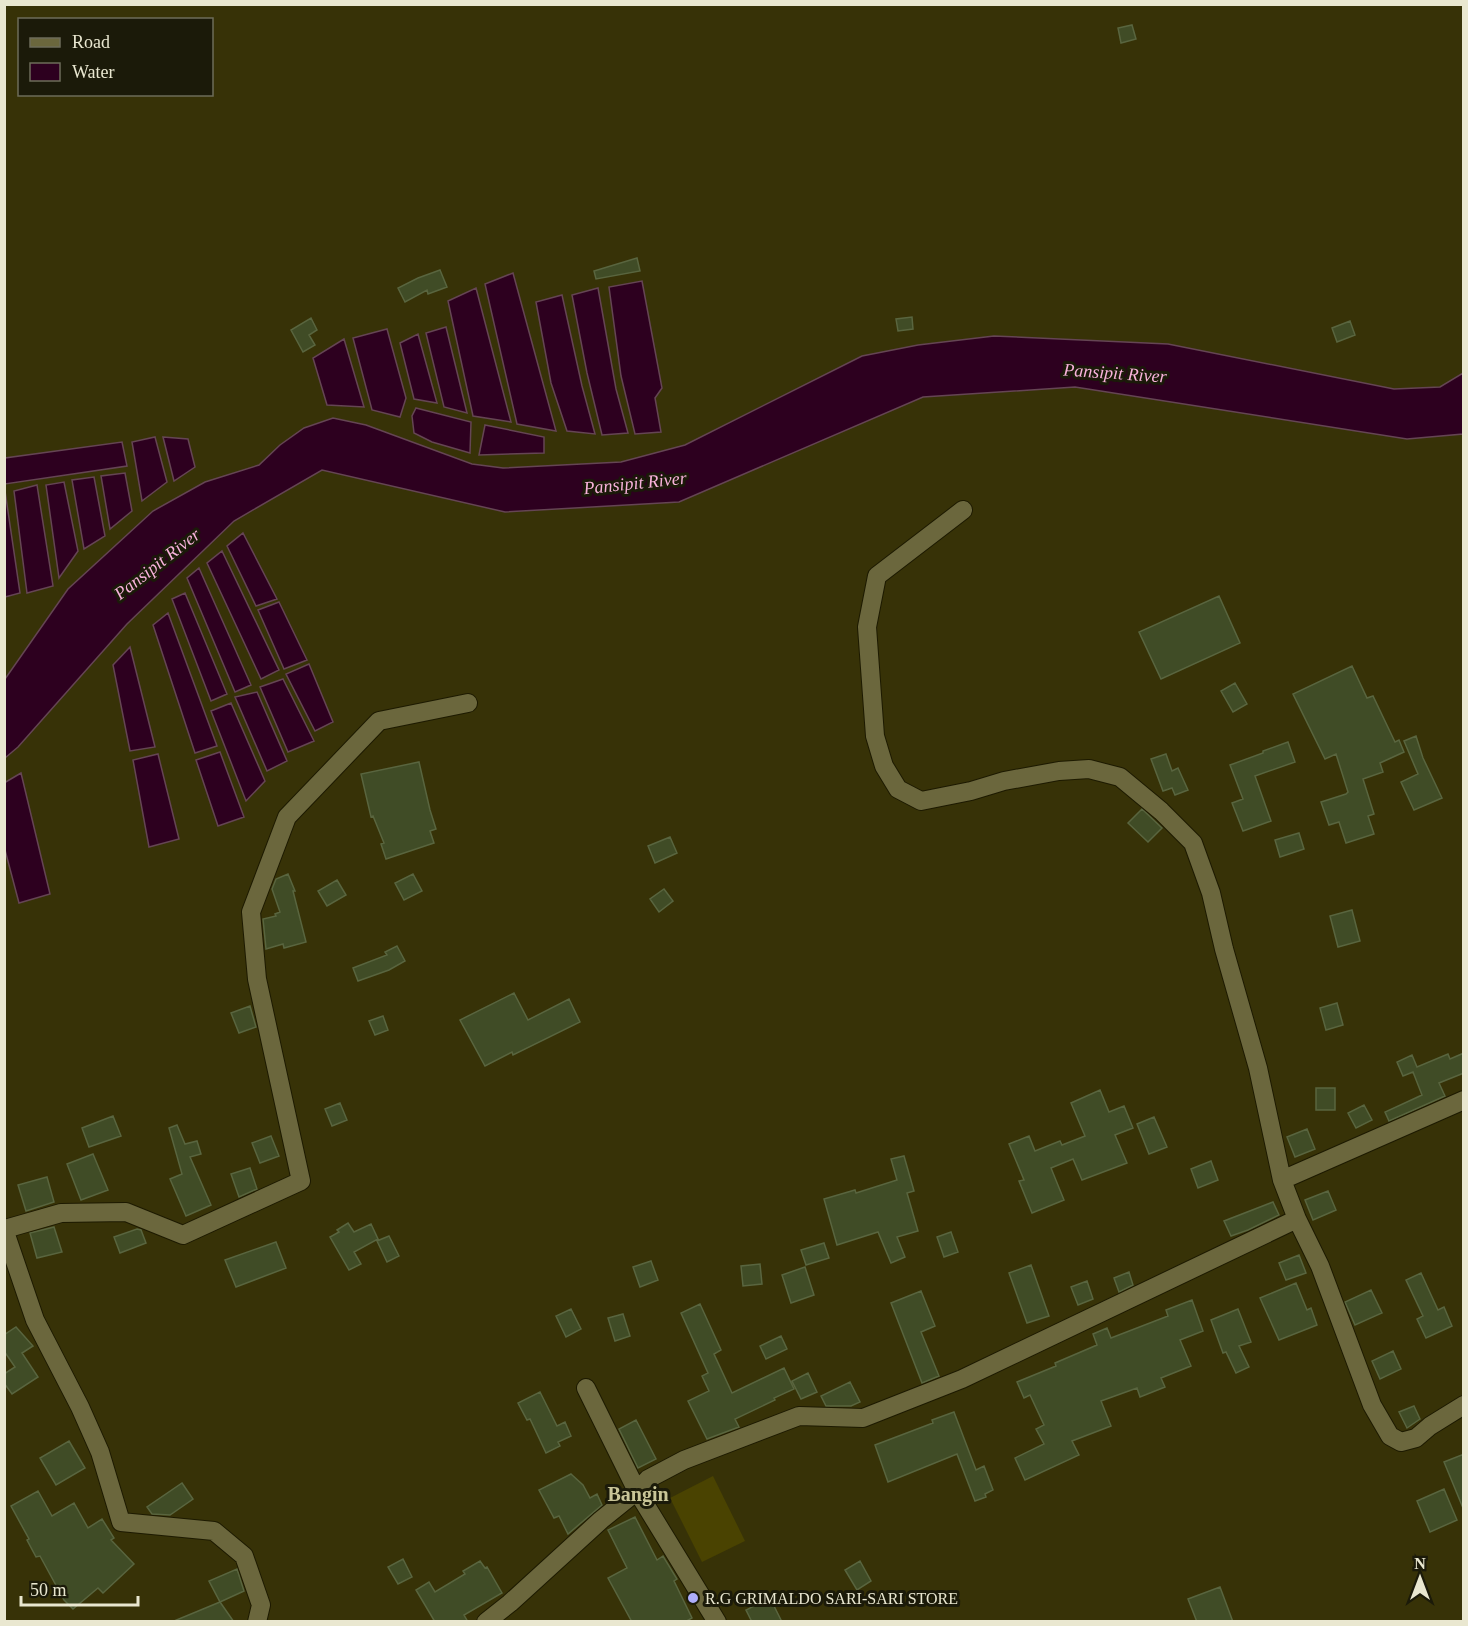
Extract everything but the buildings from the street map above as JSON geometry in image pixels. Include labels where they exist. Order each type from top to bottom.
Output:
[{"type":"street","points":[[963,510],[877,576],[867,627],[875,736],[884,766],[898,789],[921,801],[971,791],[1004,781],[1059,771],[1089,769],[1120,777],[1161,811],[1193,843],[1210,893],[1258,1068],[1282,1180],[1297,1219],[1320,1266],[1372,1404],[1390,1436],[1401,1442],[1416,1438],[1430,1426],[1464,1405]]},
{"type":"street","points":[[257,1622],[261,1605],[244,1556],[214,1531],[121,1522],[100,1452],[80,1407],[35,1320],[5,1229],[61,1213],[126,1212],[183,1234],[301,1182],[257,979],[251,912],[287,817],[379,721],[468,703]]},
{"type":"street","points":[[1282,1180],[1464,1100]]},
{"type":"street","points":[[486,1622],[648,1479],[684,1460],[799,1416],[863,1418],[906,1402],[962,1379],[1297,1219]]},
{"type":"street","points":[[586,1388],[637,1491],[717,1622]]},
{"type":"shaded area","points":[[713,1476],[745,1541],[702,1562],[670,1498]]},
{"type":"water","points":[[513,273],[556,431],[517,424],[485,284]]},
{"type":"water","points":[[642,281],[662,388],[655,398],[661,432],[635,434],[621,376],[609,287]]},
{"type":"water","points":[[476,288],[511,422],[473,416],[448,301]]},
{"type":"water","points":[[598,288],[616,389],[628,433],[602,435],[587,373],[572,295]]},
{"type":"water","points":[[562,295],[595,434],[567,431],[551,383],[536,302]]},
{"type":"water","points":[[446,327],[467,413],[444,407],[426,333]]},
{"type":"water","points":[[387,329],[406,398],[400,417],[372,410],[353,338]]},
{"type":"water","points":[[418,334],[437,403],[414,399],[400,343]]},
{"type":"water","name":"Pansipit River","points":[[994,336],[1168,344],[1394,389],[1440,387],[1463,373],[1463,434],[1407,439],[1075,387],[923,397],[679,502],[505,512],[322,470],[234,521],[127,624],[18,747],[5,758],[5,679],[68,589],[153,511],[205,482],[259,465],[280,445],[304,428],[333,418],[366,425],[472,464],[503,468],[621,462],[685,445],[862,356],[918,345]]},
{"type":"water","points":[[344,339],[364,407],[327,405],[313,358]]},
{"type":"water","points":[[416,408],[471,422],[470,453],[432,442],[414,433],[412,416]]},
{"type":"water","points":[[485,425],[544,437],[544,453],[479,455]]},
{"type":"water","points":[[155,437],[167,482],[142,501],[132,442]]},
{"type":"water","points":[[163,437],[188,439],[195,467],[174,481]]},
{"type":"water","points":[[122,442],[127,466],[5,484],[5,458]]},
{"type":"water","points":[[125,473],[132,511],[110,529],[101,476]]},
{"type":"water","points":[[94,477],[105,536],[84,549],[72,480]]},
{"type":"water","points":[[64,482],[78,551],[59,578],[46,485]]},
{"type":"water","points":[[37,485],[53,586],[27,593],[14,491]]},
{"type":"water","points":[[4,491],[20,593],[5,597]]},
{"type":"water","points":[[243,533],[277,599],[256,606],[227,546]]},
{"type":"water","points":[[222,551],[279,670],[261,679],[207,563]]},
{"type":"water","points":[[199,568],[251,685],[235,692],[187,578]]},
{"type":"water","points":[[185,593],[227,694],[211,701],[172,599]]},
{"type":"water","points":[[279,602],[307,660],[284,669],[258,610]]},
{"type":"water","points":[[168,613],[217,746],[195,753],[153,625]]},
{"type":"water","points":[[130,647],[155,747],[130,751],[113,665]]},
{"type":"water","points":[[309,664],[333,722],[315,731],[286,674]]},
{"type":"water","points":[[283,679],[314,741],[288,752],[260,687]]},
{"type":"water","points":[[257,692],[287,761],[267,771],[235,697]]},
{"type":"water","points":[[231,703],[265,781],[246,801],[211,711]]},
{"type":"water","points":[[220,752],[244,817],[218,826],[196,760]]},
{"type":"water","points":[[158,754],[179,839],[149,847],[133,760]]},
{"type":"water","points":[[21,773],[50,894],[19,903],[5,850],[4,783]]},
{"type":"place","name":"R.G GRIMALDO SARI-SARI STORE","points":[[693,1598]]},
{"type":"district","name":"Bangin","points":[[638,1494]]}]
